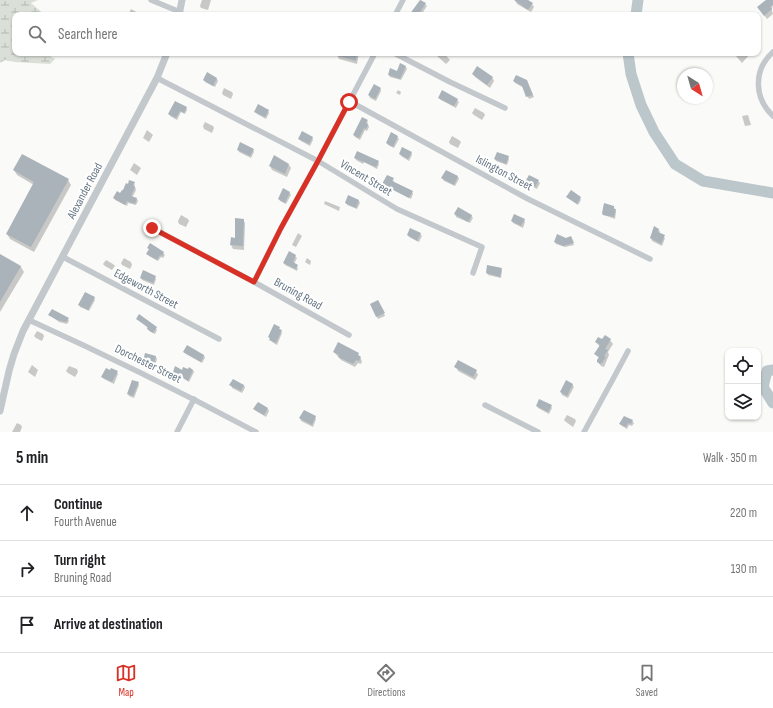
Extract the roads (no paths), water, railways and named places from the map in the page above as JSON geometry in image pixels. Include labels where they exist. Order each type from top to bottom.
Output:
[{"type":"street","points":[[151,0],[176,12]]},
{"type":"street","points":[[180,12],[182,0]]},
{"type":"street","points":[[397,12],[403,0]]},
{"type":"street","points":[[773,52],[762,66],[758,82],[760,97],[763,104],[773,116]]},
{"type":"street","name":"Alexander Road","points":[[0,411],[9,371],[20,338],[157,78],[166,56]]},
{"type":"street","points":[[254,282],[281,228],[373,56]]},
{"type":"street","points":[[400,56],[505,108]]},
{"type":"street","name":"Vincent Street","points":[[157,78],[318,161],[396,209],[482,247],[473,273]]},
{"type":"street","name":"Islington Street","points":[[349,102],[528,199],[650,259]]},
{"type":"street","name":"Bruning Road","points":[[152,228],[254,282],[349,335]]},
{"type":"street","name":"Edgeworth Street","points":[[63,257],[219,339]]},
{"type":"street","name":"Dorchester Street","points":[[29,320],[84,345],[194,399],[256,432]]},
{"type":"street","points":[[584,432],[628,350]]},
{"type":"street","points":[[177,432],[194,399]]},
{"type":"street","points":[[485,405],[538,432]]},
{"type":"waterway","points":[[636,12],[638,0]]},
{"type":"waterway","points":[[628,56],[631,74],[641,105],[654,132],[675,164],[703,181],[773,193]]},
{"type":"waterway","points":[[773,370],[767,371],[763,387],[773,403]]}]
